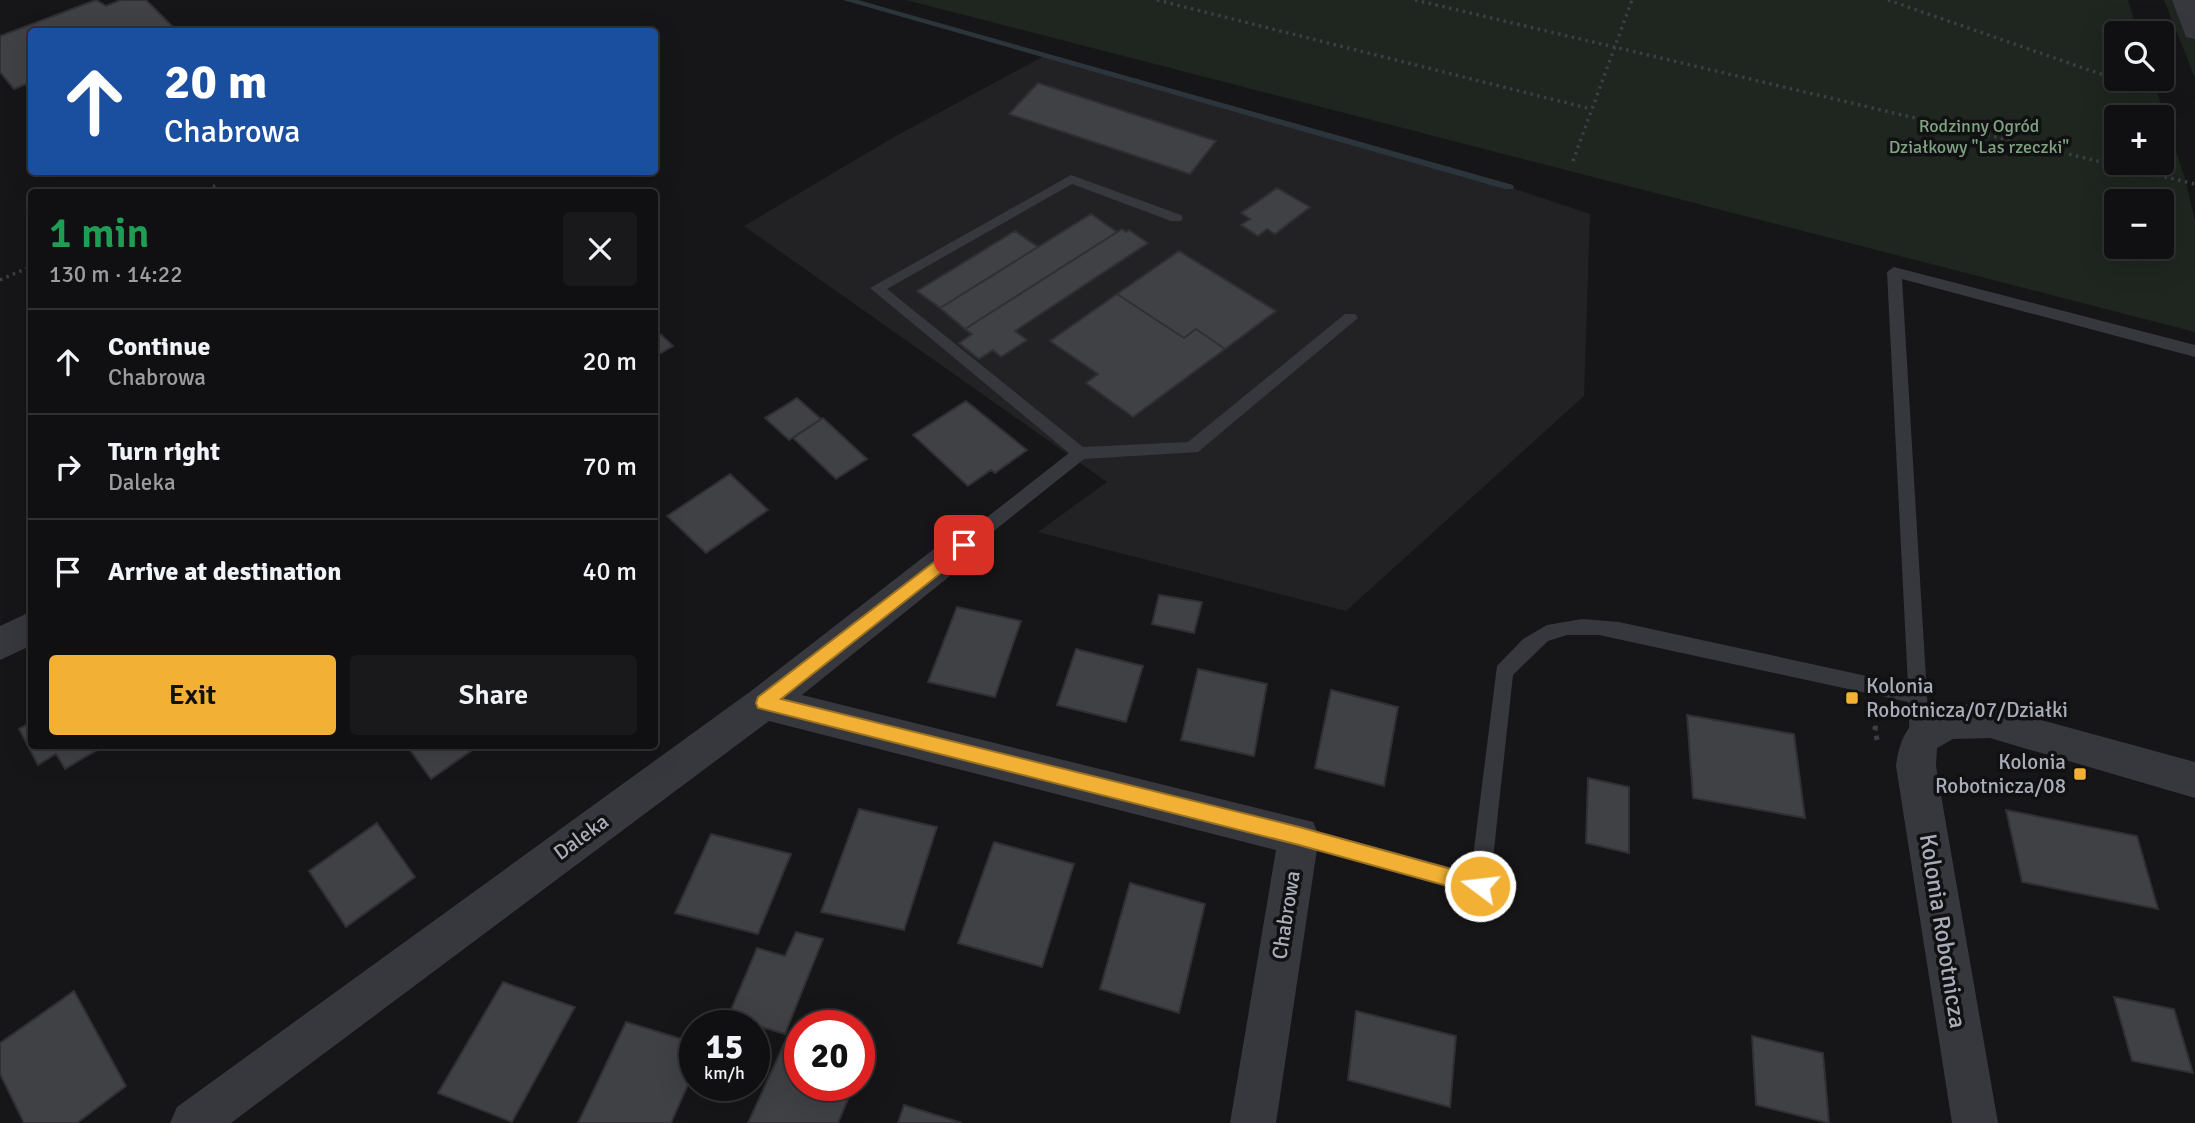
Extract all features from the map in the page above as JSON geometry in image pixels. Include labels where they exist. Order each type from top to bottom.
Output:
[{"type":"street","points":[[2184,0],[2195,32]]},
{"type":"street","name":"Daleka","points":[[213,1119],[764,703],[964,545]]},
{"type":"street","points":[[0,644],[28,628]]},
{"type":"street","points":[[764,703],[1299,836]]},
{"type":"street","points":[[1920,740],[1934,727],[1965,720],[1990,721],[2195,780]]},
{"type":"street","name":"Kolonia Robotnicza","points":[[1920,740],[1916,766],[1975,1123]]},
{"type":"street","name":"Chabrowa","points":[[1253,1123],[1299,836]]},
{"type":"lane","points":[[1080,453],[877,288],[1071,179],[1176,218]]},
{"type":"lane","points":[[1920,740],[1895,272],[2195,351]]},
{"type":"lane","points":[[964,545],[1080,453],[1192,448],[1350,318]]},
{"type":"lane","points":[[1299,836],[1480,886],[1504,672],[1522,649],[1548,631],[1580,625],[1619,630],[1918,696]]},
{"type":"path","points":[[1157,0],[1591,110]]},
{"type":"path","points":[[1415,0],[2195,184]]},
{"type":"path","points":[[1573,161],[1632,0]]},
{"type":"path","points":[[1888,0],[2104,75]]},
{"type":"path","points":[[207,189],[219,184]]},
{"type":"path","points":[[0,280],[28,268]]},
{"type":"shaded area","points":[[1046,55],[1509,187],[1590,214],[1584,396],[1346,611],[1038,532],[1107,482],[744,226],[894,137]]},
{"type":"green space","name":"Rodzinny Ogród Działkowy \"Las rzeczki\"","points":[[906,0],[2128,0],[2134,21],[2104,21],[2104,91],[2157,91],[2161,105],[2104,105],[2104,175],[2174,175],[2174,145],[2195,221],[2195,332]]},
{"type":"green space","points":[[2164,0],[2195,0],[2195,78],[2174,21]]},
{"type":"building","points":[[96,0],[106,6],[121,0],[146,0],[173,27],[28,28],[28,84],[14,89],[0,72],[0,36]]},
{"type":"building","points":[[1038,83],[1216,141],[1190,174],[1009,114]]},
{"type":"building","points":[[1277,188],[1310,207],[1275,234],[1267,229],[1258,236],[1241,225],[1250,219],[1241,213]]},
{"type":"building","points":[[1091,214],[1117,232],[965,329],[940,308]]},
{"type":"building","points":[[1122,229],[1126,232],[1129,230],[1148,243],[1015,331],[1027,340],[1001,357],[993,350],[979,359],[959,343],[972,334],[965,329]]},
{"type":"building","points":[[1015,231],[1038,247],[940,308],[917,291]]},
{"type":"building","points":[[1179,251],[1276,311],[1225,349],[1196,329],[1184,338],[1117,294]]},
{"type":"building","points":[[1117,294],[1184,338],[1196,329],[1225,349],[1133,417],[1086,383],[1098,374],[1050,341]]},
{"type":"building","points":[[658,332],[673,346],[658,355]]},
{"type":"building","points":[[797,398],[821,419],[789,440],[765,418]]},
{"type":"building","points":[[966,401],[1027,450],[995,473],[991,470],[968,486],[913,435]]},
{"type":"building","points":[[823,418],[867,459],[836,479],[793,438]]},
{"type":"building","points":[[730,474],[768,510],[706,553],[667,516]]},
{"type":"building","points":[[1159,595],[1202,602],[1194,633],[1152,624]]},
{"type":"building","points":[[957,607],[1021,621],[995,697],[928,682]]},
{"type":"building","points":[[1076,649],[1143,666],[1126,722],[1057,705]]},
{"type":"building","points":[[1198,669],[1267,684],[1254,756],[1181,740]]},
{"type":"building","points":[[1331,690],[1398,707],[1384,786],[1315,768]]},
{"type":"building","points":[[1687,715],[1794,734],[1805,818],[1693,798]]},
{"type":"building","points":[[28,724],[28,746],[19,729]]},
{"type":"building","points":[[30,749],[99,749],[65,769],[56,754],[38,765]]},
{"type":"building","points":[[409,749],[474,749],[431,779]]},
{"type":"building","points":[[1588,778],[1629,787],[1629,853],[1586,843]]},
{"type":"building","points":[[859,809],[937,827],[904,930],[821,912]]},
{"type":"building","points":[[2006,810],[2137,836],[2158,909],[2022,882]]},
{"type":"building","points":[[377,823],[415,877],[346,927],[309,871]]},
{"type":"building","points":[[711,834],[791,854],[758,934],[675,913]]},
{"type":"building","points":[[994,842],[1074,864],[1042,967],[958,943]]},
{"type":"building","points":[[1130,883],[1205,904],[1179,1013],[1100,989]]},
{"type":"building","points":[[796,932],[823,939],[795,1010],[784,1010],[784,1034],[770,1030],[770,1010],[731,1010],[757,948],[785,956]]},
{"type":"building","points":[[503,982],[575,1007],[512,1122],[438,1093]]},
{"type":"building","points":[[74,991],[126,1086],[77,1123],[24,1123],[0,1074],[0,1043]]},
{"type":"building","points":[[2114,997],[2174,1009],[2193,1073],[2132,1061]]},
{"type":"building","points":[[1356,1011],[1456,1036],[1450,1107],[1348,1080]]},
{"type":"building","points":[[626,1022],[679,1038],[681,1101],[671,1123],[578,1123]]},
{"type":"building","points":[[1752,1036],[1823,1053],[1829,1123],[1756,1105]]},
{"type":"building","points":[[784,1044],[784,1101],[847,1101],[838,1123],[748,1123],[758,1101],[770,1101],[770,1075]]},
{"type":"building","points":[[904,1105],[962,1123],[898,1123]]},
{"type":"waterway","points":[[848,0],[1509,187]]},
{"type":"place","name":"Kolonia Robotnicza/07/Działki","points":[[1852,698]]},
{"type":"place","name":"Kolonia Robotnicza/08","points":[[2080,774]]},
{"type":"route","points":[[964,545],[764,703],[1299,836],[1480,886]]}]
